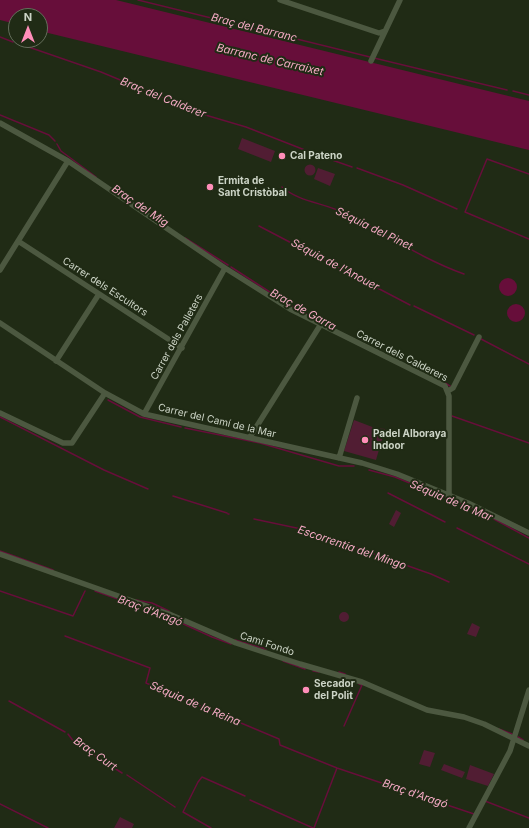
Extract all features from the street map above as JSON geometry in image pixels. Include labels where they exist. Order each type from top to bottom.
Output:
[{"type":"street","points":[[280,0],[381,35]]},
{"type":"street","points":[[371,61],[381,35],[385,31],[400,0]]},
{"type":"street","name":"Carrer dels Calderers","points":[[0,123],[68,161],[225,268],[290,309],[445,386],[448,391]]},
{"type":"street","points":[[0,270],[2,262],[18,241],[68,161]]},
{"type":"street","name":"Carrer dels Escultors","points":[[18,241],[182,348]]},
{"type":"street","name":"Carrer dels Palleters","points":[[144,414],[182,348],[225,268]]},
{"type":"street","points":[[56,360],[100,294]]},
{"type":"street","name":"Carrer del Camí de la Mar","points":[[0,323],[105,393],[144,414],[339,458],[397,474],[485,510],[529,533]]},
{"type":"street","points":[[250,437],[321,324]]},
{"type":"street","points":[[449,495],[448,391],[453,388],[478,337]]},
{"type":"street","points":[[0,413],[63,443],[72,443],[105,393]]},
{"type":"street","points":[[339,458],[357,398]]},
{"type":"street","name":"Camí Fondo","points":[[0,554],[169,614],[236,643],[362,682],[427,710],[464,717],[515,738],[529,746]]},
{"type":"street","points":[[469,828],[515,738],[529,690]]},
{"type":"shaded area","points":[[242,138],[275,151],[271,162],[238,149]]},
{"type":"shaded area","points":[[308,165],[312,165],[314,166],[314,174],[308,175],[305,172],[305,168]]},
{"type":"shaded area","points":[[318,168],[335,174],[330,186],[314,179]]},
{"type":"shaded area","name":"Padel Alboraya Indoor","points":[[354,420],[375,428],[385,429],[376,460],[344,451]]},
{"type":"shaded area","points":[[396,510],[401,513],[394,527],[389,524]]},
{"type":"shaded area","points":[[344,612],[349,617],[344,622],[339,617]]},
{"type":"shaded area","points":[[472,623],[480,627],[476,637],[467,634]]},
{"type":"shaded area","points":[[424,750],[435,753],[430,767],[419,764]]},
{"type":"shaded area","points":[[444,764],[465,772],[462,778],[441,770]]},
{"type":"shaded area","points":[[470,765],[494,774],[488,786],[466,779]]},
{"type":"shaded area","points":[[120,817],[134,824],[132,828],[114,828]]},
{"type":"water","name":"Barranc de Carraixet","points":[[0,0],[116,0],[529,101],[529,150],[48,33],[48,8],[8,8],[8,22],[0,20]]},
{"type":"water","points":[[504,278],[512,278],[517,283],[515,294],[512,296],[504,296],[499,291],[499,283]]},
{"type":"water","points":[[512,304],[520,304],[525,309],[523,320],[520,322],[512,322],[507,317],[507,309]]},
{"type":"waterway","name":"Braç del Barranc","points":[[138,0],[370,57]]},
{"type":"waterway","name":"Braç del Calderer","points":[[0,37],[8,40]]},
{"type":"waterway","name":"Braç del Calderer","points":[[31,48],[101,72],[202,114],[246,127],[310,152]]},
{"type":"waterway","name":"Braç del Barranc","points":[[374,58],[507,90]]},
{"type":"waterway","name":"Braç del Barranc","points":[[513,91],[529,95]]},
{"type":"waterway","name":"Braç del Mig","points":[[0,115],[49,135],[55,141]]},
{"type":"waterway","name":"Braç del Mig","points":[[57,144],[61,151],[96,177]]},
{"type":"waterway","name":"Braç del Calderer","points":[[318,155],[352,167]]},
{"type":"waterway","points":[[529,174],[487,159],[465,212],[529,239]]},
{"type":"waterway","name":"Braç del Calderer","points":[[357,168],[403,185],[457,209]]},
{"type":"waterway","name":"Séquia del Pinet","points":[[282,187],[296,196],[344,213],[433,261],[464,274]]},
{"type":"waterway","name":"Séquia de l'Anouer","points":[[259,226],[410,305]]},
{"type":"waterway","name":"Braç del Mig","points":[[185,238],[228,265]]},
{"type":"waterway","name":"Braç de Garra","points":[[231,267],[296,309],[322,322]]},
{"type":"waterway","name":"Séquia de l'Anouer","points":[[414,306],[474,335]]},
{"type":"waterway","name":"Séquia de l'Anouer","points":[[481,339],[529,364]]},
{"type":"waterway","name":"Braç de Garra","points":[[445,383],[450,386]]},
{"type":"waterway","name":"Séquia de la Mar","points":[[108,400],[140,417],[181,427]]},
{"type":"waterway","name":"Braç de Garra","points":[[452,416],[529,443]]},
{"type":"waterway","name":"Escorrentia del Mingo","points":[[0,417],[104,470],[148,489]]},
{"type":"waterway","name":"Séquia de la Mar","points":[[185,428],[260,443],[339,466],[354,466]]},
{"type":"waterway","name":"Séquia de la Mar","points":[[369,470],[395,477],[478,511]]},
{"type":"waterway","points":[[388,493],[445,522]]},
{"type":"waterway","name":"Escorrentia del Mingo","points":[[173,496],[227,513]]},
{"type":"waterway","name":"Escorrentia del Mingo","points":[[254,519],[306,530],[431,574],[449,582]]},
{"type":"waterway","name":"Séquia de la Mar","points":[[494,519],[529,538]]},
{"type":"waterway","points":[[457,528],[529,564]]},
{"type":"waterway","points":[[0,551],[53,570]]},
{"type":"waterway","name":"Braç d'Aragó","points":[[0,591],[73,616],[85,591]]},
{"type":"waterway","name":"Braç d'Aragó","points":[[95,591],[166,616],[231,644]]},
{"type":"waterway","points":[[136,600],[152,603],[169,611]]},
{"type":"waterway","name":"Séquia de la Reina","points":[[65,636],[150,668],[146,683],[279,739],[280,745],[337,768],[474,814]]},
{"type":"waterway","points":[[235,640],[266,649]]},
{"type":"waterway","name":"Braç d'Aragó","points":[[283,661],[305,669]]},
{"type":"waterway","name":"Braç d'Aragó","points":[[313,671],[319,672]]},
{"type":"waterway","points":[[339,672],[345,674]]},
{"type":"waterway","name":"Braç d'Aragó","points":[[344,726],[362,685],[359,684]]},
{"type":"waterway","name":"Braç Curt","points":[[9,701],[65,732]]},
{"type":"waterway","points":[[499,729],[512,734]]},
{"type":"waterway","name":"Braç Curt","points":[[68,734],[74,742],[122,773]]},
{"type":"waterway","points":[[518,737],[523,740]]},
{"type":"waterway","points":[[314,828],[337,768]]},
{"type":"waterway","name":"Braç Curt","points":[[127,775],[175,807]]},
{"type":"waterway","points":[[211,828],[183,812],[202,777],[245,796]]},
{"type":"waterway","points":[[250,800],[313,828]]},
{"type":"waterway","name":"Braç d'Aragó","points":[[485,801],[529,818]]},
{"type":"waterway","points":[[0,804],[48,828]]},
{"type":"place","name":"Cal Pateno","points":[[282,156]]},
{"type":"place","name":"Ermita de Sant Cristòbal","points":[[210,187]]},
{"type":"place","name":"Padel Alboraya Indoor","points":[[365,440]]},
{"type":"place","name":"Secador del Polit","points":[[306,690]]}]
